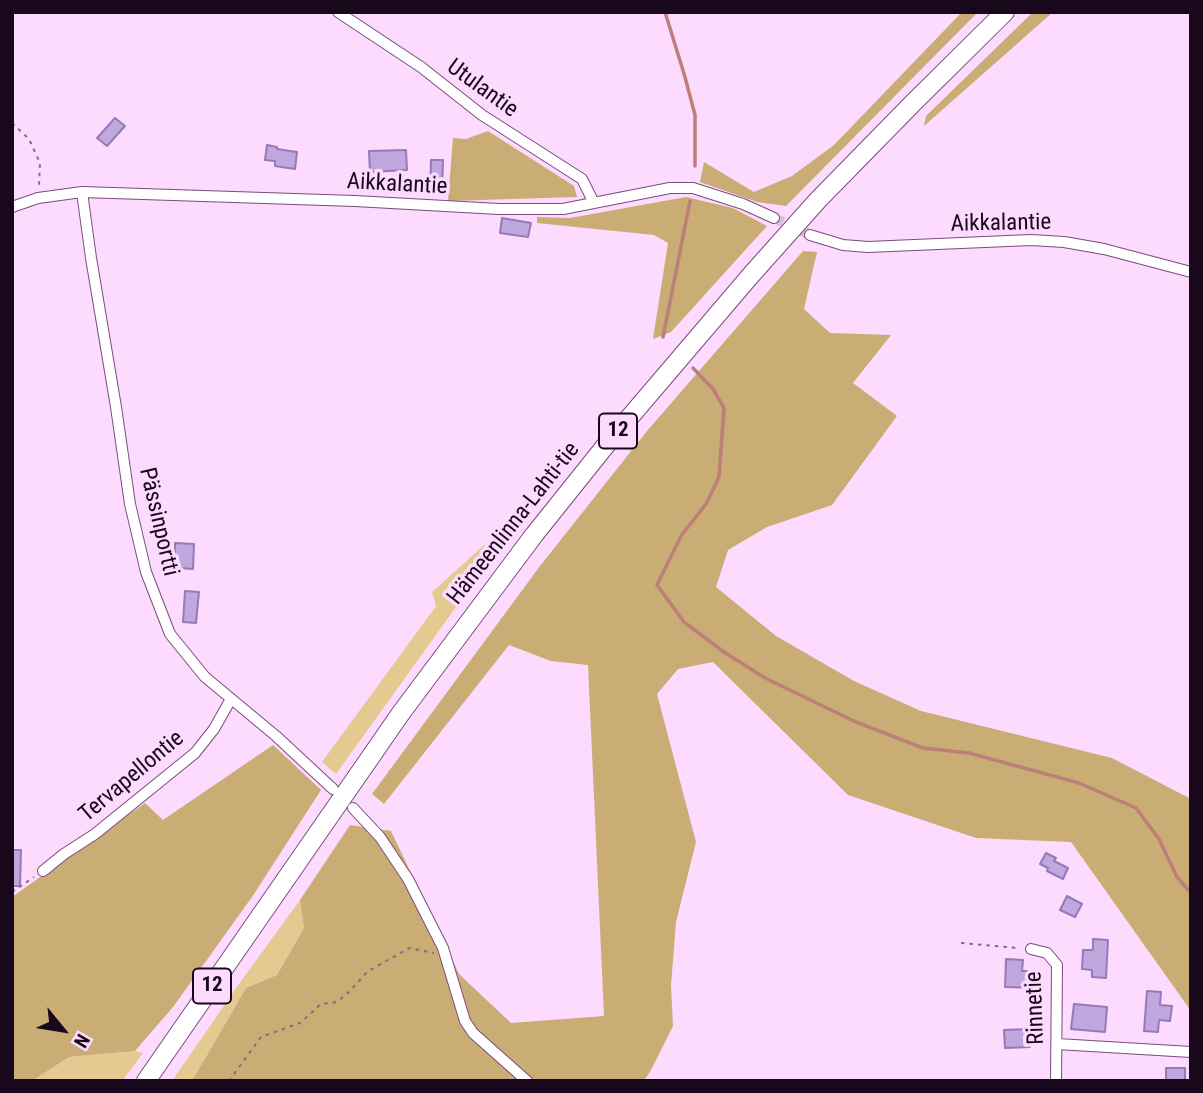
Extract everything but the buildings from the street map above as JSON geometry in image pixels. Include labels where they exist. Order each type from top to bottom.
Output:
[{"type":"highway","name":"Hämeenlinna-Lahti-tie","points":[[146,1081],[401,713],[518,556],[606,445],[818,200],[1005,12]]},
{"type":"street","name":"Utulantie","points":[[338,12],[421,67],[482,115],[582,179],[594,203]]},
{"type":"street","name":"Aikkalantie","points":[[12,207],[38,198],[82,192],[355,201],[499,209],[563,209],[670,188],[693,188],[743,204],[774,218]]},
{"type":"street","name":"Pässinportti","points":[[82,192],[90,258],[130,504],[146,572],[170,634],[205,677],[276,736],[333,789]]},
{"type":"street","name":"Aikkalantie","points":[[810,235],[843,245],[868,247],[1031,240],[1064,242],[1104,249],[1191,272]]},
{"type":"street","name":"Tervapellontie","points":[[43,872],[64,854],[95,835],[195,753],[214,729],[231,699]]},
{"type":"street","points":[[353,808],[380,837],[408,879],[446,955],[460,1006],[472,1033],[527,1081]]},
{"type":"street","name":"Rinnetie","points":[[1031,950],[1047,953],[1057,965],[1056,1081]]},
{"type":"street","points":[[1057,1044],[1191,1052]]},
{"type":"path","points":[[12,123],[29,138],[40,163],[38,198]]},
{"type":"path","points":[[12,892],[43,872]]},
{"type":"path","points":[[961,943],[1031,950]]},
{"type":"path","points":[[229,1081],[261,1037],[300,1023],[321,1004],[337,1002],[367,972],[409,948],[446,955]]},
{"type":"shaded area","points":[[962,12],[978,12],[786,206],[757,202],[700,182],[704,162],[754,192],[792,176],[834,145]]},
{"type":"shaded area","points":[[1033,12],[1053,12],[924,126],[926,116]]},
{"type":"shaded area","points":[[488,131],[574,186],[577,197],[448,201],[453,138],[466,139]]},
{"type":"shaded area","points":[[686,197],[733,208],[767,226],[671,332],[653,339],[668,243],[654,235],[537,223],[537,217],[570,218]]},
{"type":"shaded area","points":[[803,251],[817,252],[804,309],[830,333],[891,335],[853,383],[897,416],[832,505],[767,527],[728,550],[716,587],[776,636],[854,681],[921,711],[1112,758],[1191,799],[1191,1011],[1071,842],[976,838],[848,795],[713,662],[678,669],[657,694],[696,842],[676,922],[671,985],[673,1026],[644,1081],[192,1081],[246,988],[277,975],[304,928],[300,900],[350,825],[391,831],[459,974],[511,1023],[604,1016],[588,665],[551,661],[509,645],[384,804],[372,794],[540,566],[647,431]]},
{"type":"shaded area","points":[[529,500],[531,506],[336,774],[322,762],[436,606],[432,592],[492,538]]},
{"type":"shaded area","points":[[273,745],[321,790],[252,897],[173,1007],[135,1051],[69,1057],[32,1081],[12,1081],[12,897],[145,803],[163,820]]},
{"type":"shaded area","points":[[300,900],[304,928],[277,975],[246,988],[192,1081],[172,1081],[241,981]]},
{"type":"shaded area","points":[[135,1051],[143,1053],[122,1081],[32,1081],[69,1057]]},
{"type":"waterway","points":[[665,12],[695,115],[695,166]]},
{"type":"waterway","points":[[663,337],[690,201]]},
{"type":"waterway","points":[[693,368],[713,389],[724,408],[719,477],[706,504],[681,536],[657,585],[684,622],[765,678],[856,722],[923,748],[969,753],[1079,783],[1136,808],[1159,839],[1177,877],[1191,893]]},
{"type":"tunnel","points":[[774,218],[810,235]]}]
